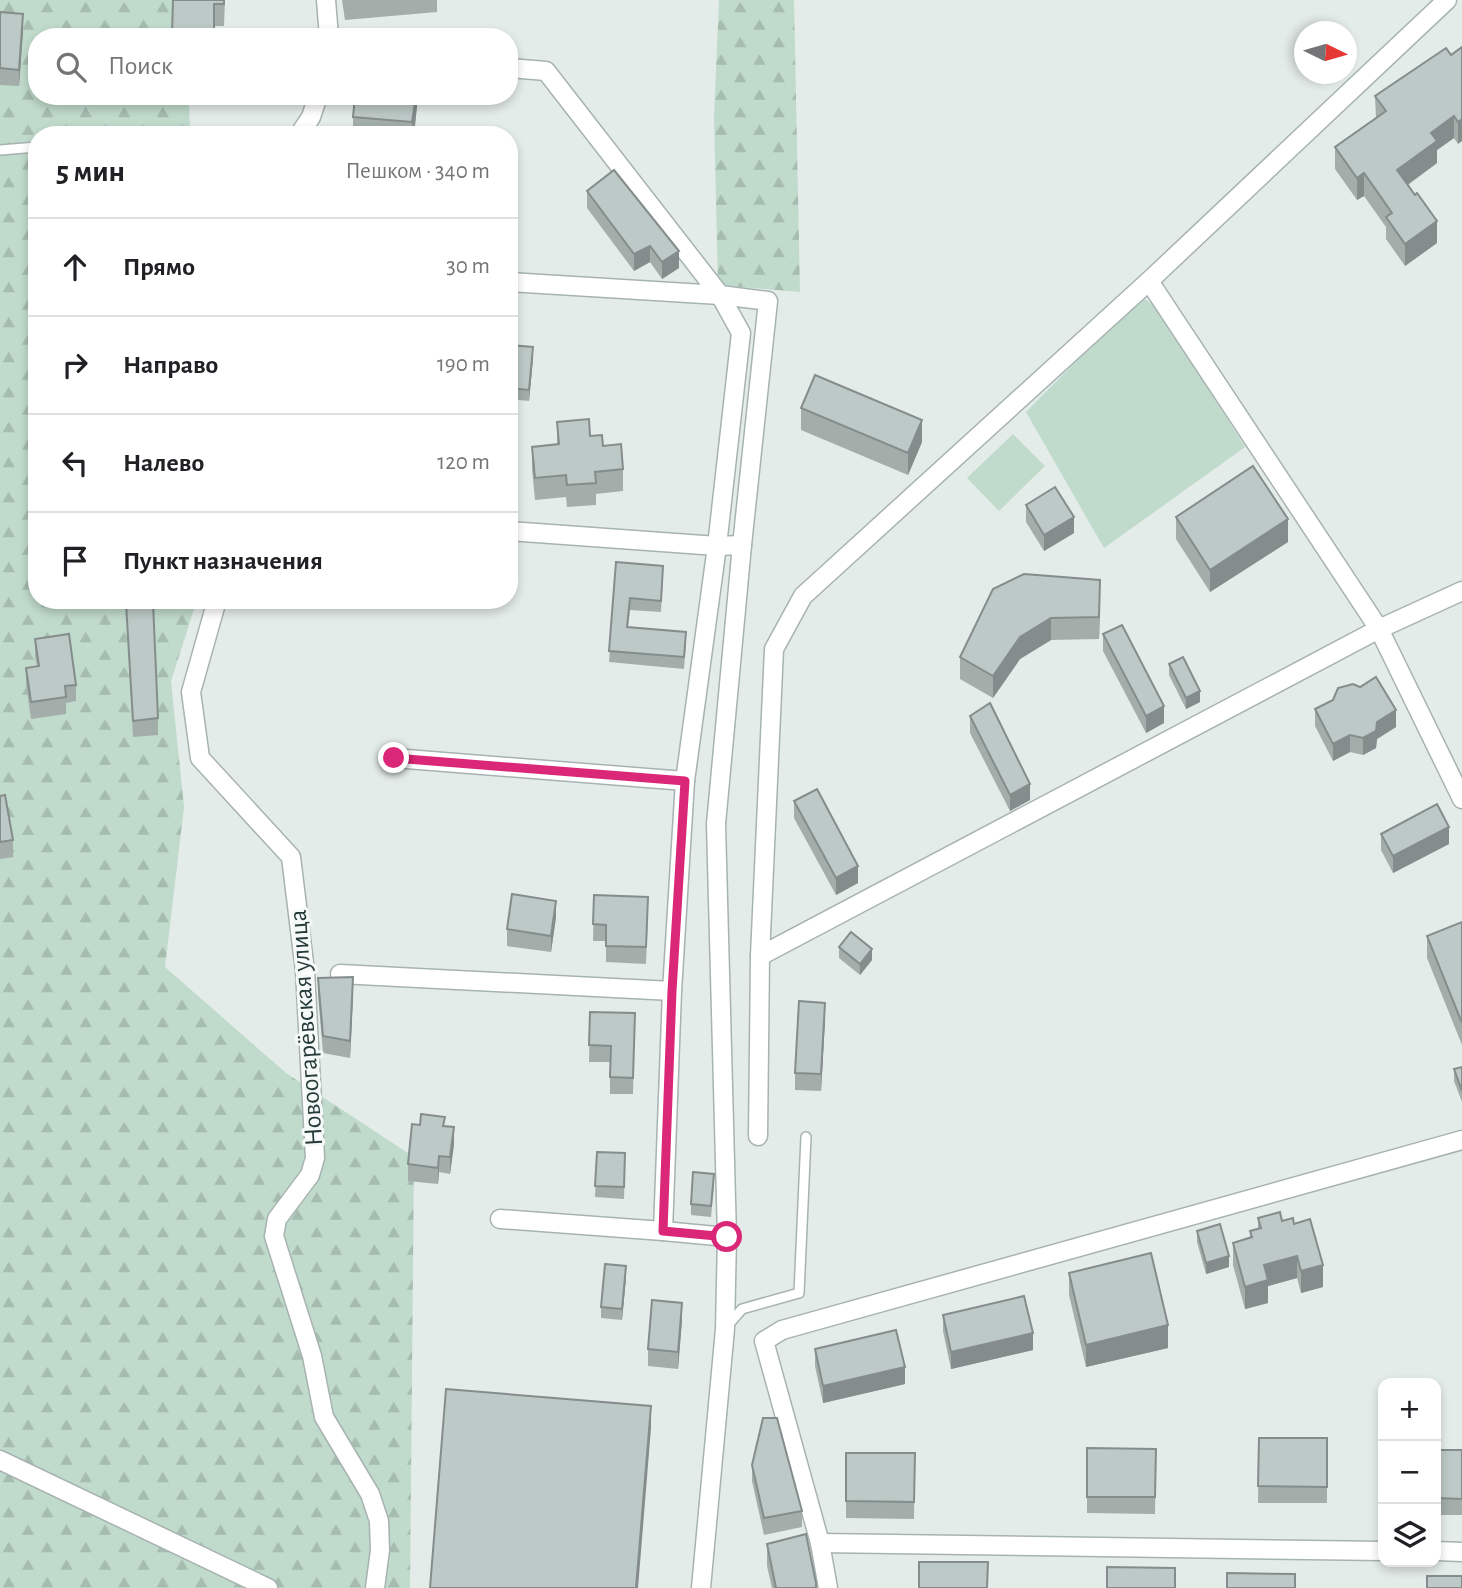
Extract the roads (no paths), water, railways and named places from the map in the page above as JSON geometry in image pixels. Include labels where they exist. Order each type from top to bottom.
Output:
[{"type":"street","points":[[326,0],[328,28]]},
{"type":"street","points":[[758,1136],[760,956],[774,649],[803,596],[1149,281],[1447,0]]},
{"type":"street","points":[[518,69],[546,71],[720,295],[741,333],[717,546],[685,781],[672,991],[663,1231]]},
{"type":"street","points":[[305,126],[315,105]]},
{"type":"street","points":[[1149,281],[1379,629],[1462,799]]},
{"type":"street","points":[[518,283],[720,295],[768,301],[716,824],[727,1237],[725,1329],[701,1588]]},
{"type":"street","points":[[518,532],[717,546],[742,545]]},
{"type":"street","points":[[760,956],[1379,629],[1462,591]]},
{"type":"street","name":"Новоогарёвская улица","points":[[215,609],[191,692],[200,758],[291,857],[305,971],[315,1158],[310,1175],[277,1219],[274,1236],[312,1356],[324,1417],[370,1494],[379,1521],[380,1550],[375,1588]]},
{"type":"street","points":[[394,758],[685,781]]},
{"type":"street","points":[[340,974],[672,991]]},
{"type":"street","points":[[828,1588],[820,1543],[764,1341],[782,1330],[1462,1140]]},
{"type":"street","points":[[500,1219],[727,1237]]},
{"type":"street","points":[[0,1460],[268,1588]]},
{"type":"street","points":[[820,1543],[1378,1550]]},
{"type":"street","points":[[1441,1551],[1462,1552]]},
{"type":"lane","points":[[0,150],[28,148]]},
{"type":"lane","points":[[725,1329],[742,1309],[800,1293],[806,1136]]}]
